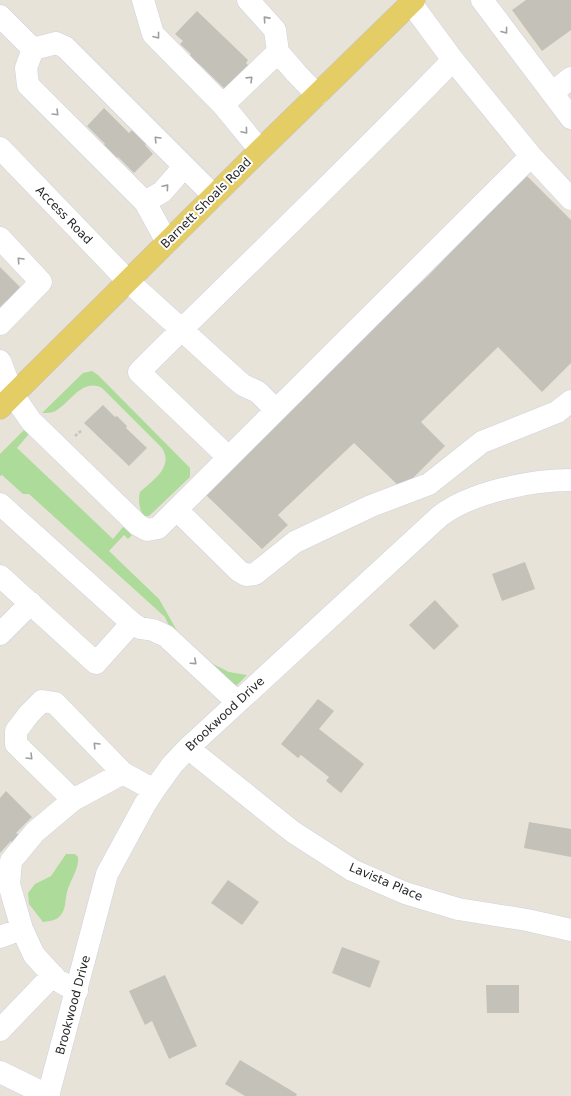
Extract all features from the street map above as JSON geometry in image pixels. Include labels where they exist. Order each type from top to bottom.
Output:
[{"type":"main road","name":"Barnett Shoals Road","points":[[7,402],[260,150],[412,2]]},
{"type":"street","points":[[143,0],[154,34],[223,105],[260,150]]},
{"type":"street","points":[[248,0],[275,30],[278,52],[317,95]]},
{"type":"street","points":[[482,0],[571,118]]},
{"type":"street","points":[[412,2],[453,60],[531,156],[571,199]]},
{"type":"street","points":[[0,16],[33,49]]},
{"type":"street","points":[[33,49],[56,43],[65,47],[214,196]]},
{"type":"street","points":[[33,49],[26,68],[28,85],[145,202],[167,242]]},
{"type":"street","points":[[223,105],[278,52]]},
{"type":"street","points":[[228,457],[138,372],[281,233],[453,60]]},
{"type":"street","points":[[552,93],[571,78]]},
{"type":"street","name":"Access Road","points":[[0,148],[128,281],[237,380],[243,385],[258,392],[276,410]]},
{"type":"street","points":[[0,361],[7,402],[31,421],[138,525],[147,530],[158,528],[531,156]]},
{"type":"street","points":[[145,202],[162,192],[184,167]]},
{"type":"street","points":[[0,238],[41,282],[0,324]]},
{"type":"street","points":[[177,510],[239,571],[246,575],[255,574],[295,542],[372,506],[429,484],[482,442],[558,412],[571,401]]},
{"type":"street","name":"Brookwood Drive","points":[[48,1096],[107,874],[145,804],[172,765],[237,702],[382,568],[449,509],[475,497],[518,486],[558,480],[571,480]]},
{"type":"street","points":[[0,504],[132,623],[140,628],[153,630],[166,636],[237,702]]},
{"type":"street","points":[[0,576],[96,663],[132,623]]},
{"type":"street","points":[[0,634],[31,603]]},
{"type":"street","points":[[73,800],[16,744],[16,731],[29,714],[42,701],[55,703],[123,773],[154,790]]},
{"type":"street","name":"Lavista Place","points":[[188,748],[293,832],[352,870],[405,893],[458,909],[527,920],[571,930]]},
{"type":"street","points":[[77,991],[57,980],[34,955],[22,929],[9,884],[11,861],[35,832],[73,800],[123,773]]},
{"type":"street","points":[[0,937],[22,929]]},
{"type":"street","points":[[0,1030],[53,975]]},
{"type":"street","points":[[0,1072],[48,1096]]},
{"type":"green space","points":[[92,371],[98,375],[190,468],[190,477],[149,516],[144,516],[141,511],[139,501],[140,492],[160,473],[164,467],[165,455],[162,448],[102,388],[89,386],[83,388],[55,411],[50,413],[42,413],[83,373]]},
{"type":"green space","points":[[24,430],[29,434],[17,448],[113,539],[123,527],[132,535],[128,539],[124,535],[109,551],[159,599],[180,636],[213,664],[229,672],[247,675],[237,685],[231,684],[173,635],[165,617],[29,494],[23,494],[2,475],[0,476],[0,454]]},
{"type":"green space","points":[[66,854],[75,854],[78,857],[78,862],[76,871],[67,892],[62,914],[56,919],[43,922],[29,904],[28,893],[35,884],[51,876]]},
{"type":"building","points":[[526,0],[571,0],[571,30],[542,51],[512,10]]},
{"type":"building","points":[[197,11],[248,60],[246,63],[249,66],[226,90],[199,64],[196,67],[187,58],[191,54],[180,44],[183,41],[175,34]]},
{"type":"building","points":[[104,108],[129,133],[133,129],[147,143],[145,145],[153,154],[134,173],[118,157],[115,160],[102,146],[105,144],[87,126]]},
{"type":"building","points":[[526,175],[571,220],[571,363],[542,392],[498,347],[421,422],[445,446],[402,489],[354,443],[278,515],[288,525],[262,549],[204,493],[348,351],[428,276]]},
{"type":"building","points":[[0,267],[20,287],[14,294],[9,304],[6,301],[0,307]]},
{"type":"building","points":[[103,405],[115,417],[117,416],[127,426],[126,428],[147,448],[129,466],[84,423]]},
{"type":"building","points":[[525,562],[535,589],[502,601],[492,574]]},
{"type":"building","points":[[435,600],[459,626],[434,650],[409,625]]},
{"type":"building","points":[[318,699],[334,711],[319,729],[364,764],[341,793],[326,781],[329,777],[301,755],[298,758],[281,744]]},
{"type":"building","points":[[6,791],[32,817],[16,833],[20,836],[13,844],[11,841],[0,853],[0,798]]},
{"type":"building","points":[[529,822],[571,829],[571,857],[524,848]]},
{"type":"building","points":[[228,880],[259,902],[242,925],[211,903]]},
{"type":"building","points":[[342,947],[380,961],[370,988],[332,973]]},
{"type":"building","points":[[165,975],[197,1046],[169,1059],[152,1021],[145,1025],[129,991]]},
{"type":"building","points":[[486,985],[519,985],[519,1013],[487,1013]]},
{"type":"building","points":[[240,1060],[297,1094],[296,1096],[245,1096],[225,1084]]}]
